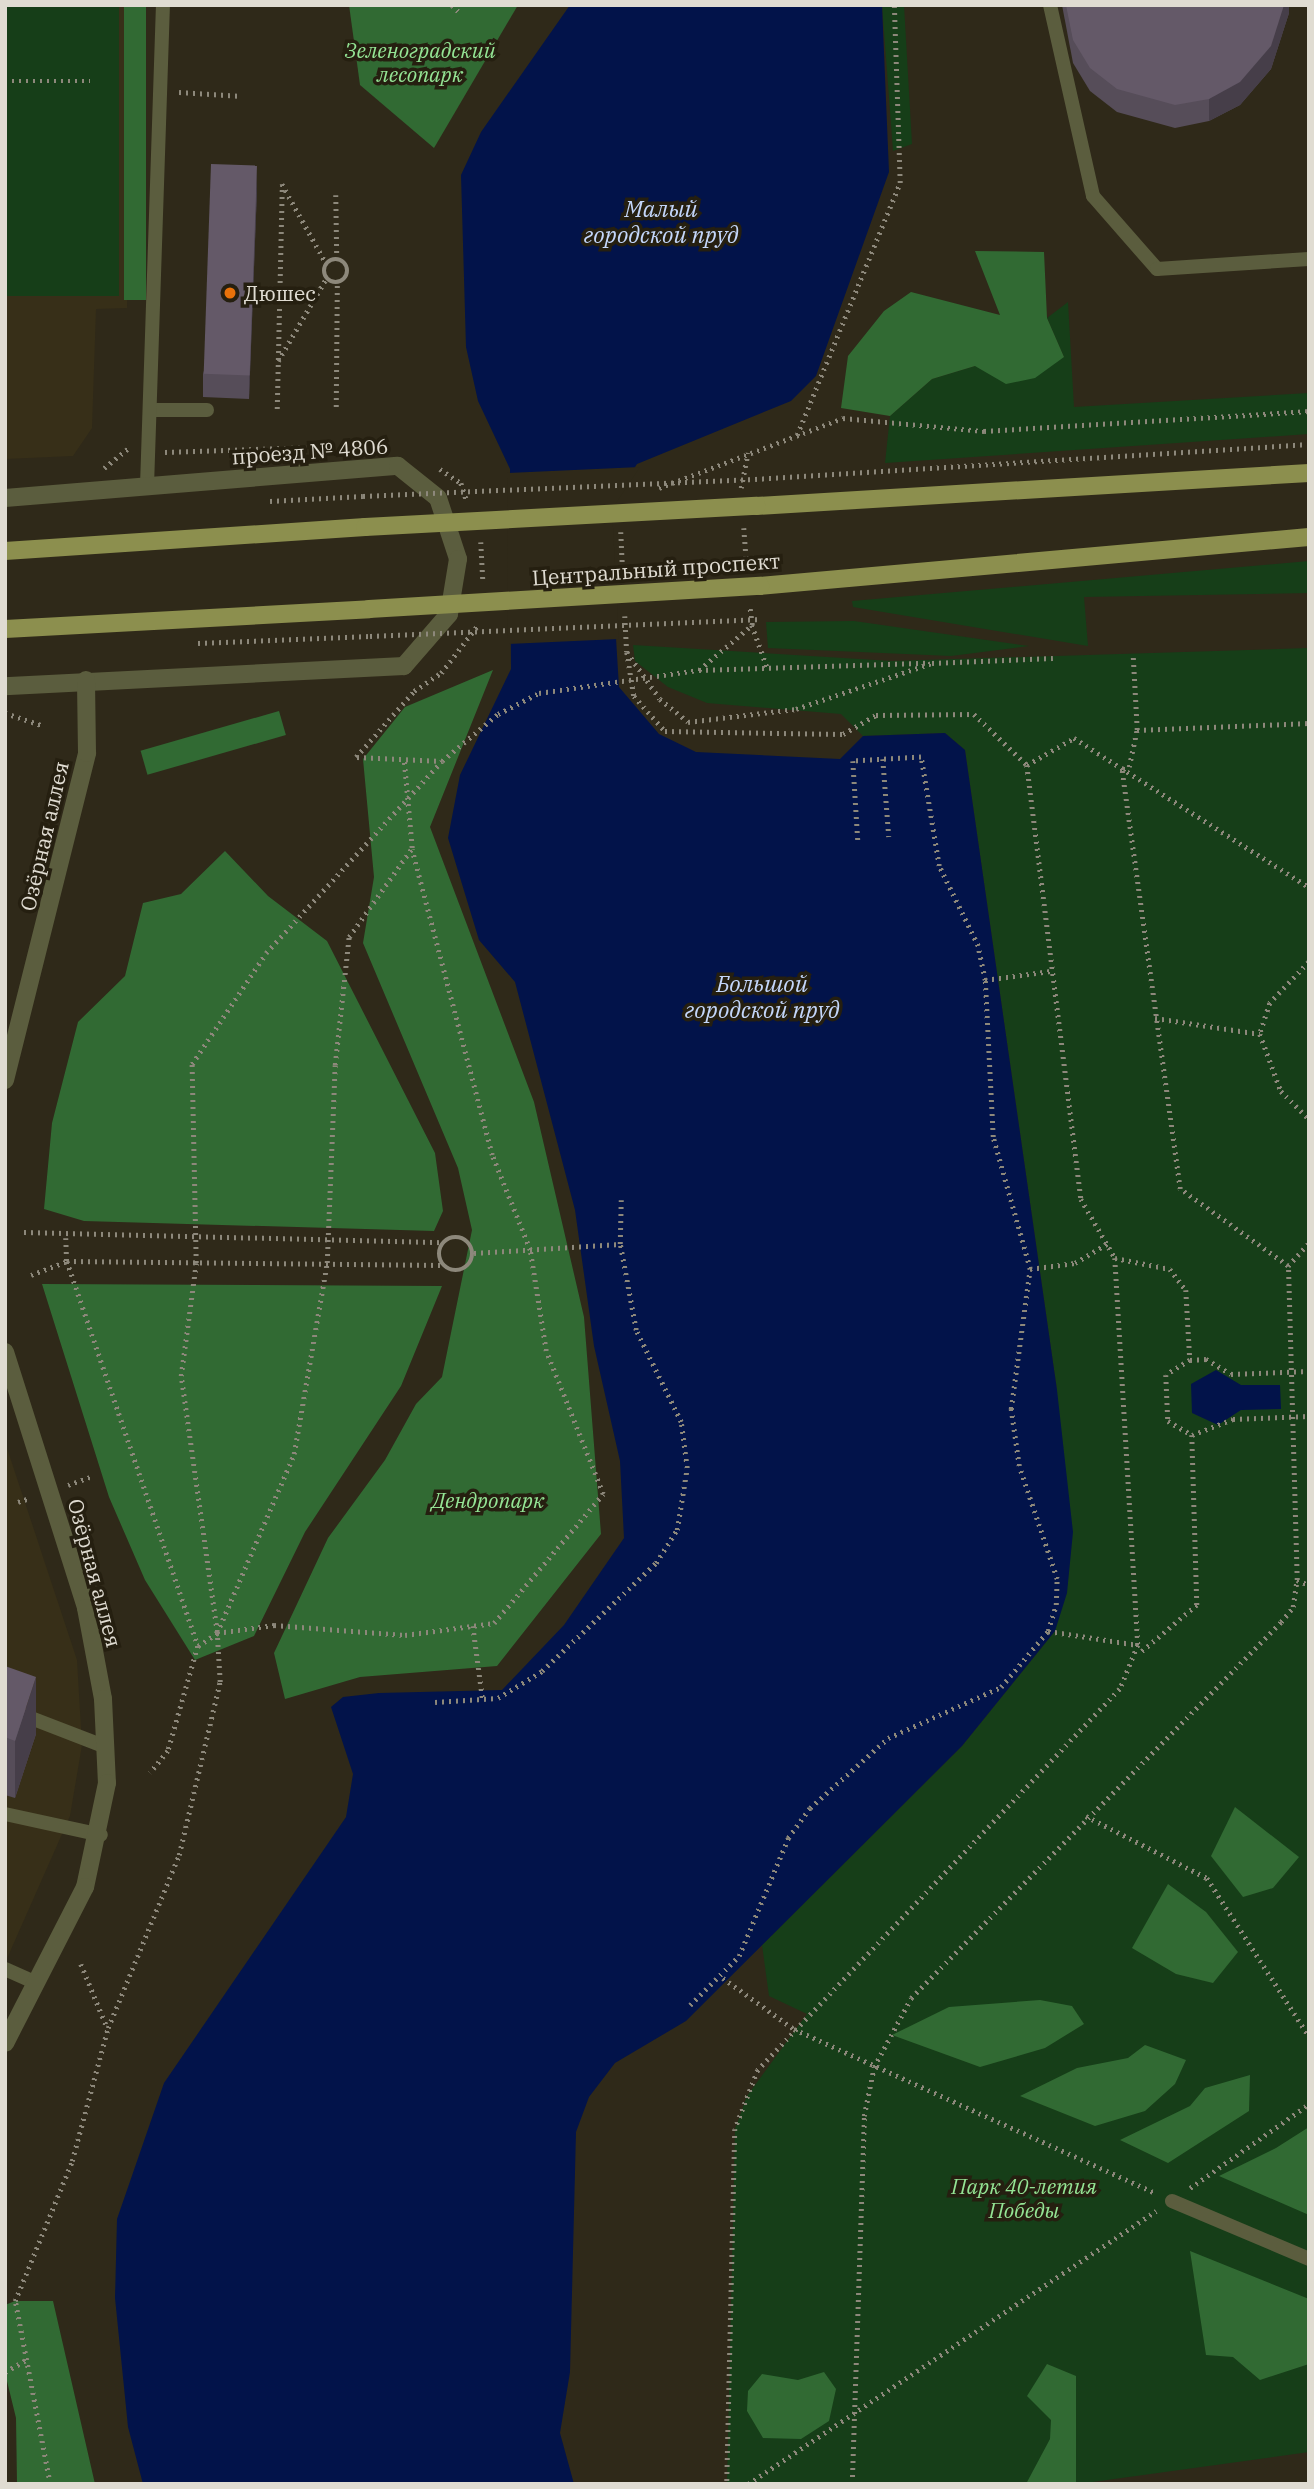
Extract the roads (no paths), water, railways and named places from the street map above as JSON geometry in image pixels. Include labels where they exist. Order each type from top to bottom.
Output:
[{"type":"main road","points":[[5,551],[365,527],[1309,472]]},
{"type":"main road","name":"Центральный проспект","points":[[5,629],[760,586],[1309,537]]},
{"type":"street","name":"проезд № 4806","points":[[5,498],[398,466],[438,498],[458,559],[449,614],[404,666],[86,680],[5,687]]},
{"type":"street","name":"Озёрная аллея","points":[[5,1080],[87,753],[86,680]]},
{"type":"street","name":"Озёрная аллея","points":[[5,1352],[86,1608],[106,1747],[101,1835],[85,1887],[5,2043]]},
{"type":"lane","points":[[147,486],[163,5]]},
{"type":"lane","points":[[1050,5],[1093,196],[1157,269],[1309,259]]},
{"type":"lane","points":[[150,410],[207,411]]},
{"type":"lane","points":[[5,1709],[106,1747]]},
{"type":"lane","points":[[5,1814],[101,1835]]},
{"type":"lane","points":[[5,1969],[37,1983]]},
{"type":"lane","points":[[1172,2201],[1309,2259]]},
{"type":"water","name":"Большой городской пруд","points":[[570,5],[882,5],[889,172],[816,376],[791,401],[637,464],[608,508],[619,687],[659,734],[696,752],[840,759],[863,736],[945,733],[965,750],[1057,1390],[1073,1532],[1067,1593],[1055,1631],[962,1746],[686,2021],[615,2063],[589,2097],[576,2132],[570,2372],[560,2433],[574,2484],[143,2484],[128,2427],[115,2298],[117,2219],[164,2083],[346,1817],[353,1774],[331,1707],[343,1697],[379,1693],[502,1690],[564,1625],[624,1538],[620,1461],[594,1346],[575,1210],[515,982],[479,940],[448,838],[460,775],[511,669],[510,469],[478,401],[466,347],[461,175],[481,132]]},
{"type":"water","points":[[1216,1370],[1241,1385],[1280,1385],[1281,1409],[1241,1410],[1218,1425],[1192,1413],[1191,1384]]},
{"type":"place","name":"Дюшес","points":[[230,293]]},
{"type":"park label","name":"Зеленоградский лесопарк","points":[[420,62]]},
{"type":"park label","name":"Дендропарк","points":[[488,1500]]},
{"type":"park label","name":"Парк 40-летия Победы","points":[[1024,2198]]},
{"type":"water label","name":"Малый городской пруд","points":[[661,221]]}]
